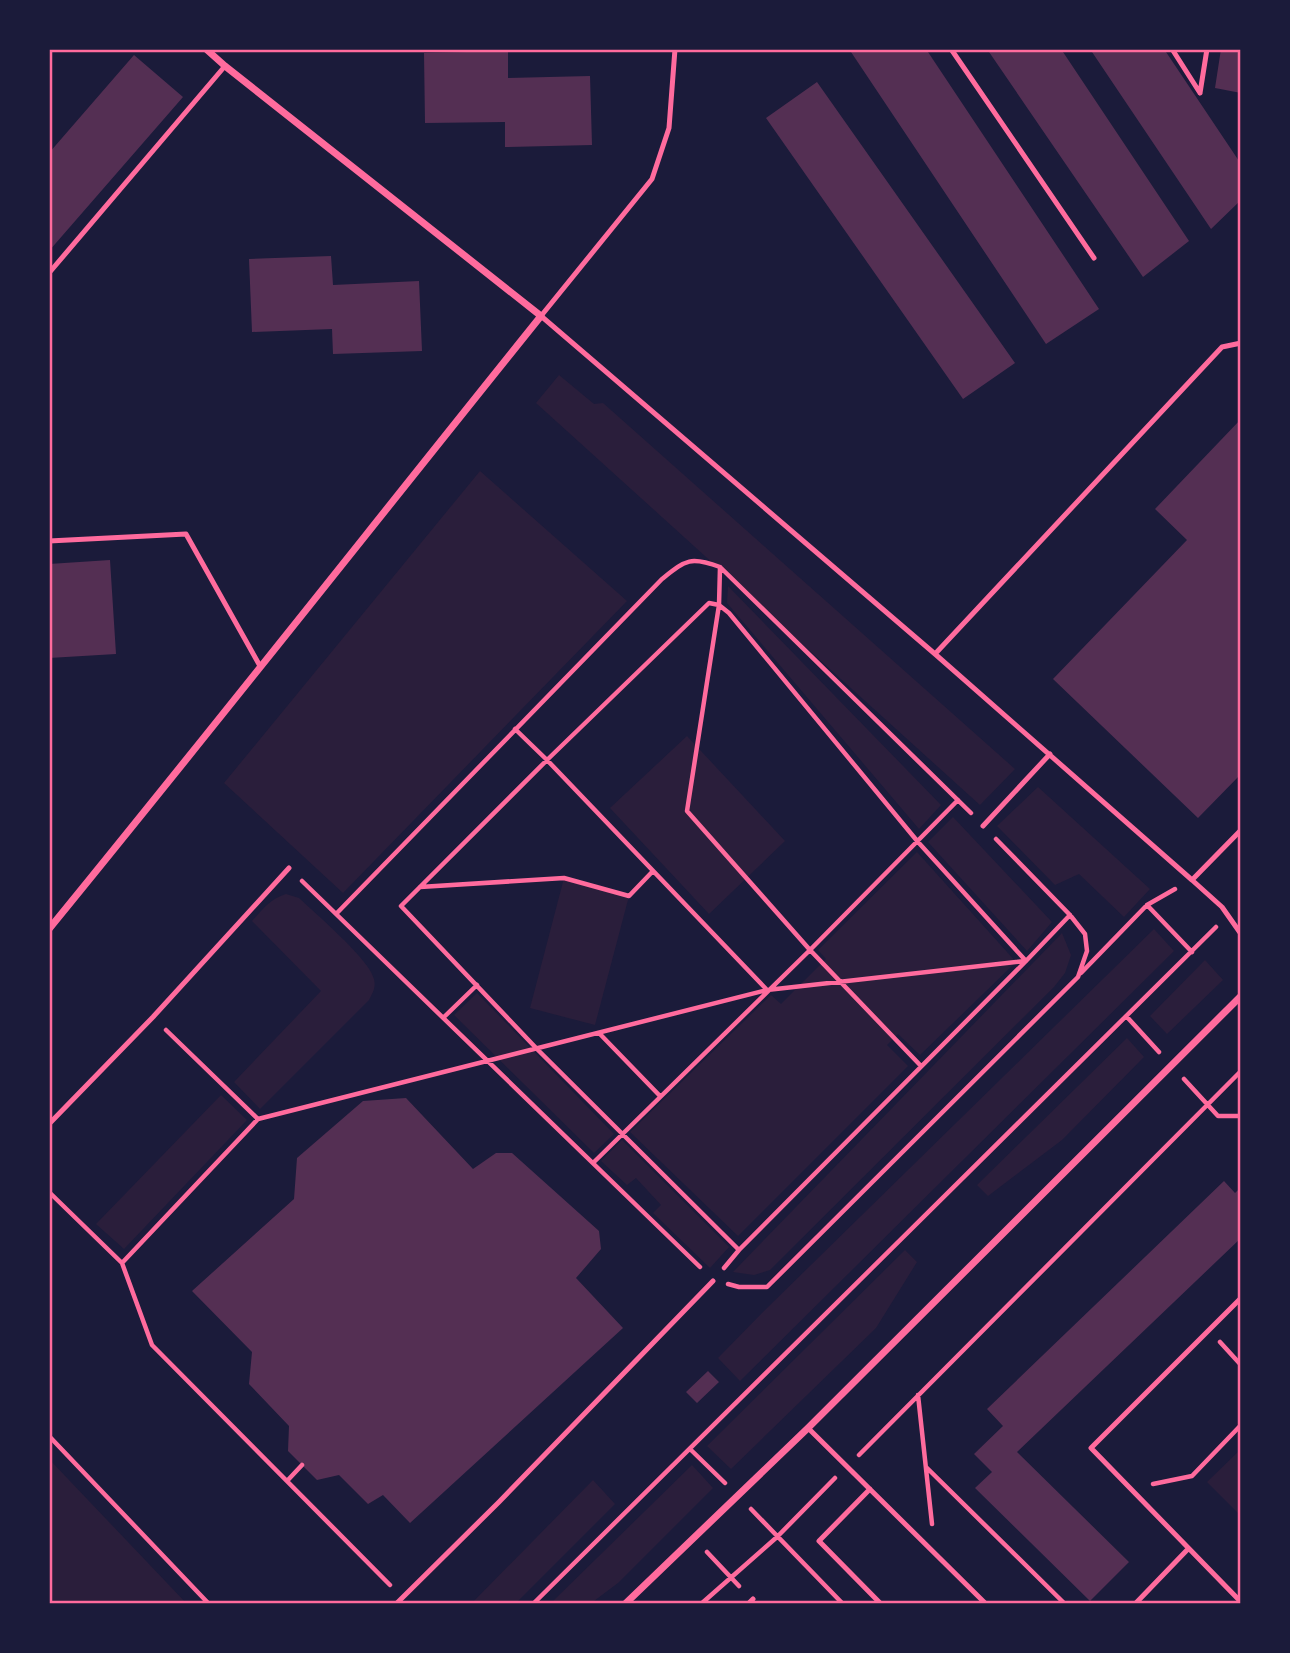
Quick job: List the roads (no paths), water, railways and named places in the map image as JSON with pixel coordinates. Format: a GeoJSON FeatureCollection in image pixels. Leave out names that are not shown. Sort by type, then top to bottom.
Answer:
{"type":"FeatureCollection","features":[{"type":"Feature","properties":{"kind":"street"},"geometry":{"type":"LineString","coordinates":[[49,929],[541,316],[206,49]]}},
{"type":"Feature","properties":{"kind":"street"},"geometry":{"type":"LineString","coordinates":[[625,1604],[808,1428],[1241,996]]}},
{"type":"Feature","properties":{"kind":"lane"},"geometry":{"type":"LineString","coordinates":[[675,49],[669,128],[652,179],[541,316],[1050,754],[1222,906],[1241,934]]}},
{"type":"Feature","properties":{"kind":"lane"},"geometry":{"type":"LineString","coordinates":[[951,49],[1094,258]]}},
{"type":"Feature","properties":{"kind":"lane"},"geometry":{"type":"LineString","coordinates":[[1172,49],[1200,93],[1207,49]]}},
{"type":"Feature","properties":{"kind":"lane"},"geometry":{"type":"LineString","coordinates":[[49,273],[225,66]]}},
{"type":"Feature","properties":{"kind":"lane"},"geometry":{"type":"LineString","coordinates":[[935,654],[1222,347],[1241,343]]}},
{"type":"Feature","properties":{"kind":"lane"},"geometry":{"type":"LineString","coordinates":[[49,541],[186,534],[260,667]]}},
{"type":"Feature","properties":{"kind":"lane"},"geometry":{"type":"LineString","coordinates":[[983,826],[1050,754]]}},
{"type":"Feature","properties":{"kind":"lane"},"geometry":{"type":"LineString","coordinates":[[1192,880],[1241,830]]}},
{"type":"Feature","properties":{"kind":"lane"},"geometry":{"type":"LineString","coordinates":[[49,1124],[153,1017],[289,868]]}},
{"type":"Feature","properties":{"kind":"lane"},"geometry":{"type":"LineString","coordinates":[[396,1604],[499,1502],[713,1280]]}},
{"type":"Feature","properties":{"kind":"lane"},"geometry":{"type":"LineString","coordinates":[[1241,1298],[1091,1448],[1241,1602]]}},
{"type":"Feature","properties":{"kind":"lane"},"geometry":{"type":"LineString","coordinates":[[808,1428],[986,1604]]}},
{"type":"Feature","properties":{"kind":"lane"},"geometry":{"type":"LineString","coordinates":[[870,1489],[820,1541],[881,1604]]}},
{"type":"Feature","properties":{"kind":"lane"},"geometry":{"type":"LineString","coordinates":[[1135,1604],[1188,1549]]}}]}
